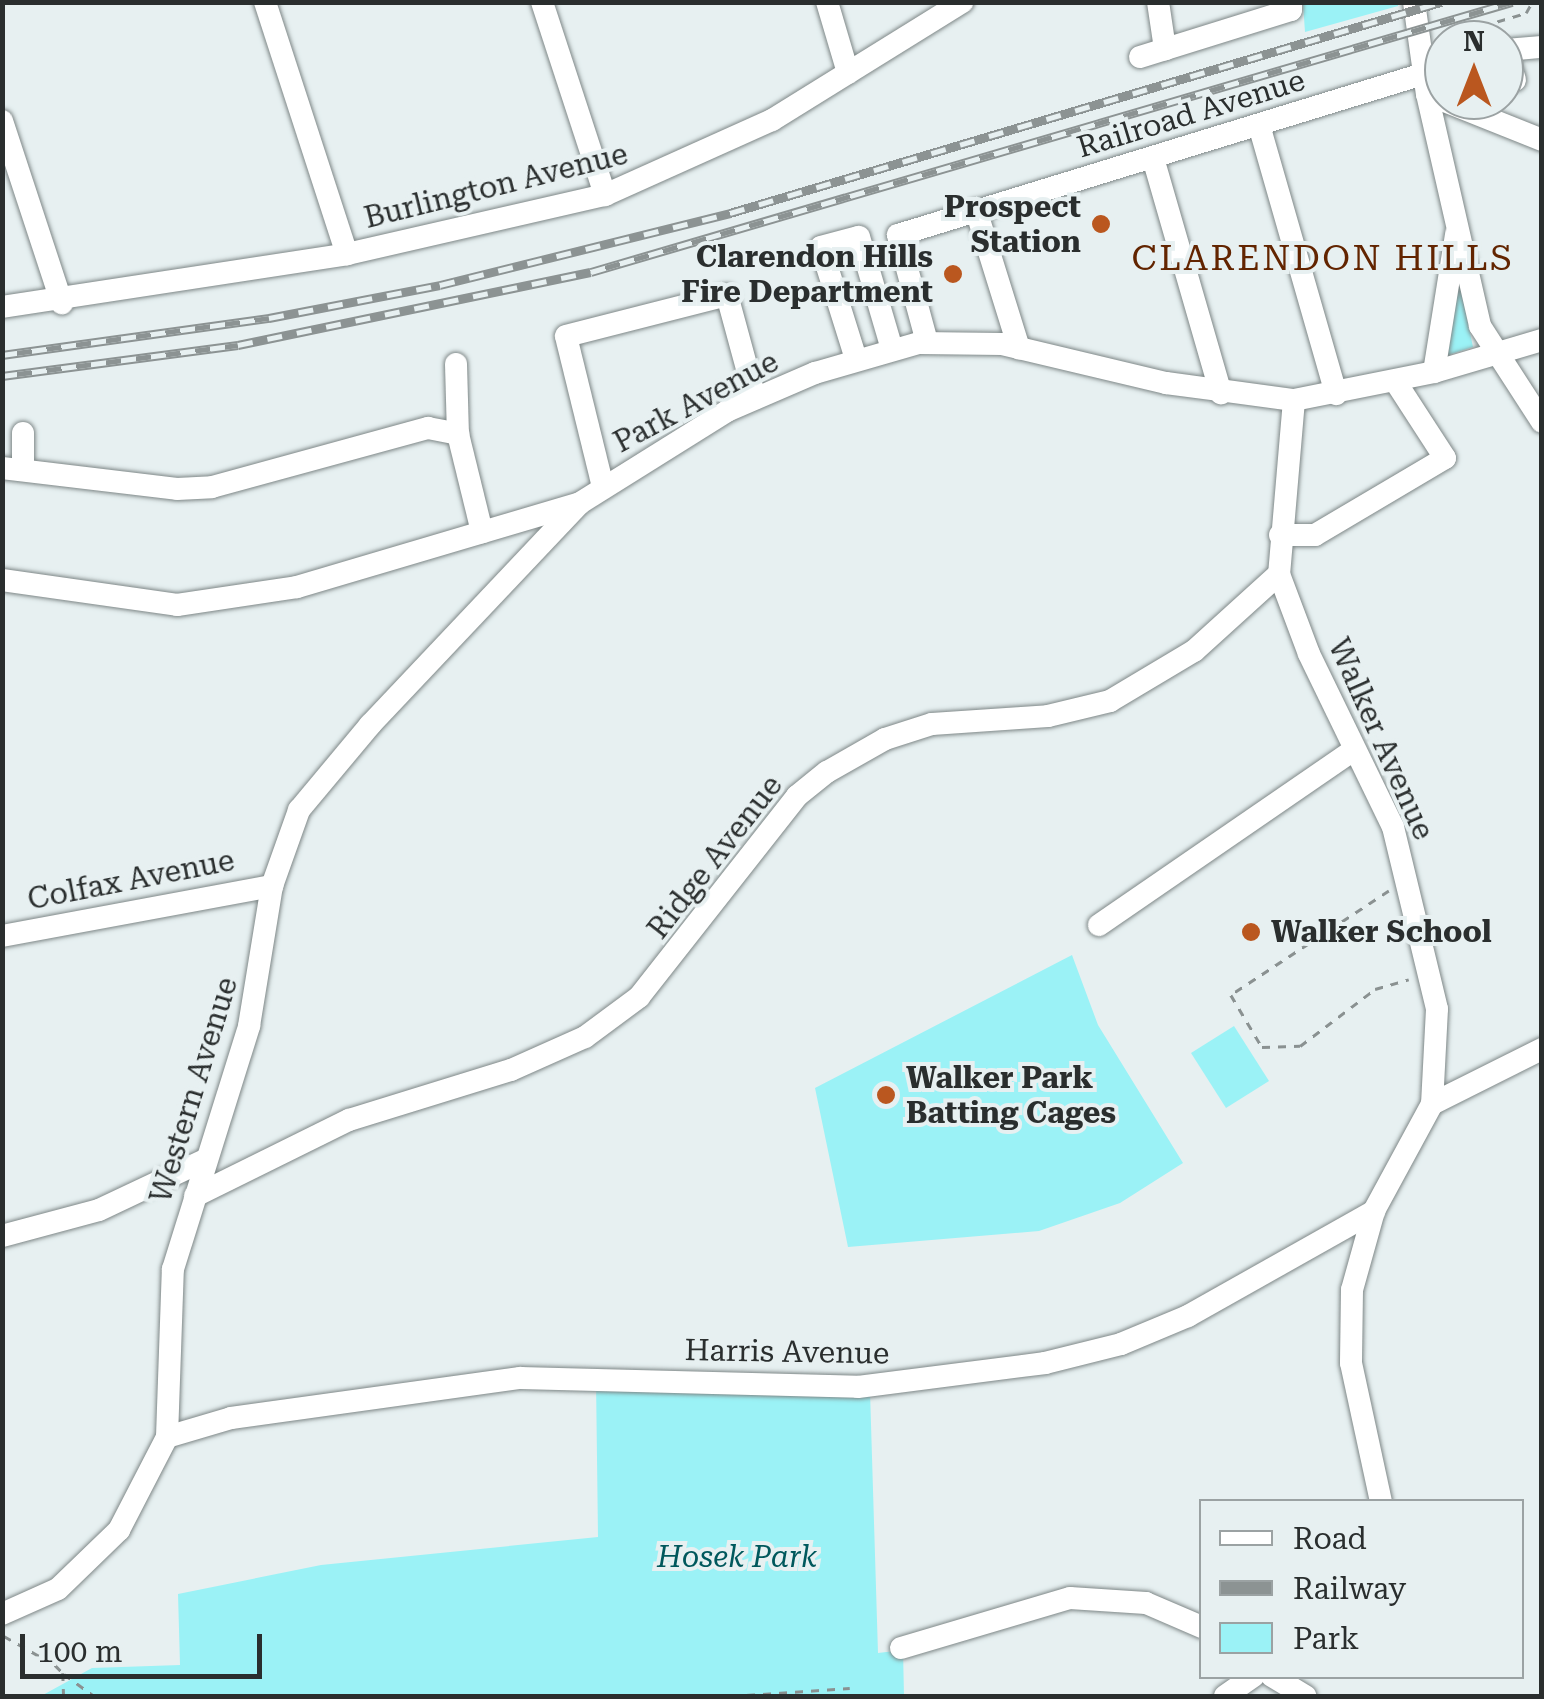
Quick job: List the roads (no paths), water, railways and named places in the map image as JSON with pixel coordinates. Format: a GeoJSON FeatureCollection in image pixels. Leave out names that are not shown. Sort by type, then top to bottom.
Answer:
{"type":"FeatureCollection","features":[{"type":"Feature","properties":{"kind":"street"},"geometry":{"type":"LineString","coordinates":[[266,2],[347,254]]}},
{"type":"Feature","properties":{"kind":"street"},"geometry":{"type":"LineString","coordinates":[[542,2],[605,195]]}},
{"type":"Feature","properties":{"kind":"street"},"geometry":{"type":"LineString","coordinates":[[827,2],[848,73]]}},
{"type":"Feature","properties":{"kind":"street","name":"Burlington Avenue"},"geometry":{"type":"LineString","coordinates":[[2,307],[62,303],[347,254],[605,195],[728,143],[962,2]]}},
{"type":"Feature","properties":{"kind":"street"},"geometry":{"type":"LineString","coordinates":[[1158,2],[1165,49]]}},
{"type":"Feature","properties":{"kind":"street"},"geometry":{"type":"LineString","coordinates":[[1140,57],[1291,10],[1291,2]]}},
{"type":"Feature","properties":{"kind":"street"},"geometry":{"type":"LineString","coordinates":[[1414,6],[1424,77]]}},
{"type":"Feature","properties":{"kind":"street","name":"Railroad Avenue"},"geometry":{"type":"LineString","coordinates":[[927,342],[898,235],[1259,125],[1424,84]]}},
{"type":"Feature","properties":{"kind":"street"},"geometry":{"type":"LineString","coordinates":[[1433,120],[1480,326],[1542,422]]}},
{"type":"Feature","properties":{"kind":"street"},"geometry":{"type":"LineString","coordinates":[[1500,120],[1542,140]]}},
{"type":"Feature","properties":{"kind":"street"},"geometry":{"type":"LineString","coordinates":[[2,121],[62,303]]}},
{"type":"Feature","properties":{"kind":"street"},"geometry":{"type":"LineString","coordinates":[[1259,125],[1336,394]]}},
{"type":"Feature","properties":{"kind":"street"},"geometry":{"type":"LineString","coordinates":[[1153,158],[1220,393]]}},
{"type":"Feature","properties":{"kind":"street"},"geometry":{"type":"LineString","coordinates":[[976,210],[1018,348]]}},
{"type":"Feature","properties":{"kind":"street"},"geometry":{"type":"LineString","coordinates":[[1434,372],[1457,231]]}},
{"type":"Feature","properties":{"kind":"street"},"geometry":{"type":"LineString","coordinates":[[856,359],[821,247],[858,237],[892,349]]}},
{"type":"Feature","properties":{"kind":"street"},"geometry":{"type":"LineString","coordinates":[[604,488],[566,336],[728,295],[754,398]]}},
{"type":"Feature","properties":{"kind":"street","name":"Park Avenue"},"geometry":{"type":"LineString","coordinates":[[2,580],[143,603],[209,604],[339,576],[580,503],[754,398],[856,359],[927,342],[1018,348],[1220,393],[1294,400],[1434,372],[1542,340]]}},
{"type":"Feature","properties":{"kind":"street"},"geometry":{"type":"LineString","coordinates":[[456,364],[458,434],[482,532]]}},
{"type":"Feature","properties":{"kind":"street"},"geometry":{"type":"LineString","coordinates":[[1280,534],[1315,535],[1445,458],[1395,381]]}},
{"type":"Feature","properties":{"kind":"street","name":"Walker Avenue"},"geometry":{"type":"LineString","coordinates":[[1294,400],[1279,574],[1354,750],[1393,827],[1426,944],[1439,1037],[1432,1104],[1374,1211],[1357,1258],[1349,1340],[1380,1499]]}},
{"type":"Feature","properties":{"kind":"street"},"geometry":{"type":"LineString","coordinates":[[23,433],[13,469],[126,484],[212,488],[428,428],[458,434]]}},
{"type":"Feature","properties":{"kind":"street","name":"Western Avenue"},"geometry":{"type":"LineString","coordinates":[[2,1614],[78,1574],[130,1514],[167,1437],[173,1269],[255,1002],[272,886],[284,843],[310,794],[580,503]]}},
{"type":"Feature","properties":{"kind":"street","name":"Ridge Avenue"},"geometry":{"type":"LineString","coordinates":[[195,1196],[349,1120],[511,1070],[585,1036],[639,997],[797,796],[827,772],[885,740],[932,724],[1048,716],[1110,700],[1194,652],[1279,574]]}},
{"type":"Feature","properties":{"kind":"street"},"geometry":{"type":"LineString","coordinates":[[1099,925],[1354,750]]}},
{"type":"Feature","properties":{"kind":"street","name":"Colfax Avenue"},"geometry":{"type":"LineString","coordinates":[[2,936],[272,886]]}},
{"type":"Feature","properties":{"kind":"street"},"geometry":{"type":"LineString","coordinates":[[1432,1104],[1542,1049]]}},
{"type":"Feature","properties":{"kind":"street"},"geometry":{"type":"LineString","coordinates":[[2,1236],[98,1210],[207,1159]]}},
{"type":"Feature","properties":{"kind":"street","name":"Harris Avenue"},"geometry":{"type":"LineString","coordinates":[[167,1437],[231,1418],[520,1378],[858,1387],[1045,1363],[1120,1344],[1188,1316],[1374,1211]]}},
{"type":"Feature","properties":{"kind":"street"},"geometry":{"type":"LineString","coordinates":[[901,1648],[1070,1598],[1146,1602],[1199,1626]]}},
{"type":"Feature","properties":{"kind":"street"},"geometry":{"type":"LineString","coordinates":[[1225,1696],[1250,1679]]}},
{"type":"Feature","properties":{"kind":"street"},"geometry":{"type":"LineString","coordinates":[[1277,1679],[1305,1696]]}},
{"type":"Feature","properties":{"kind":"railway"},"geometry":{"type":"LineString","coordinates":[[2,355],[269,318],[440,285],[730,213],[1441,2]]}},
{"type":"Feature","properties":{"kind":"railway"},"geometry":{"type":"LineString","coordinates":[[2,376],[238,345],[591,272],[1512,2]]}},
{"type":"Feature","properties":{"kind":"place","name":"Prospect Station"},"geometry":{"type":"Point","coordinates":[1101,224]}},
{"type":"Feature","properties":{"kind":"place","name":"Clarendon Hills Fire Department"},"geometry":{"type":"Point","coordinates":[953,274]}},
{"type":"Feature","properties":{"kind":"place","name":"Walker School"},"geometry":{"type":"Point","coordinates":[1251,932]}},
{"type":"Feature","properties":{"kind":"place","name":"Walker Park Batting Cages"},"geometry":{"type":"Point","coordinates":[886,1095]}},
{"type":"Feature","properties":{"kind":"district","name":"CLARENDON HILLS"},"geometry":{"type":"Point","coordinates":[1323,259]}},
{"type":"Feature","properties":{"kind":"park label","name":"Hosek Park"},"geometry":{"type":"Point","coordinates":[737,1557]}}]}
